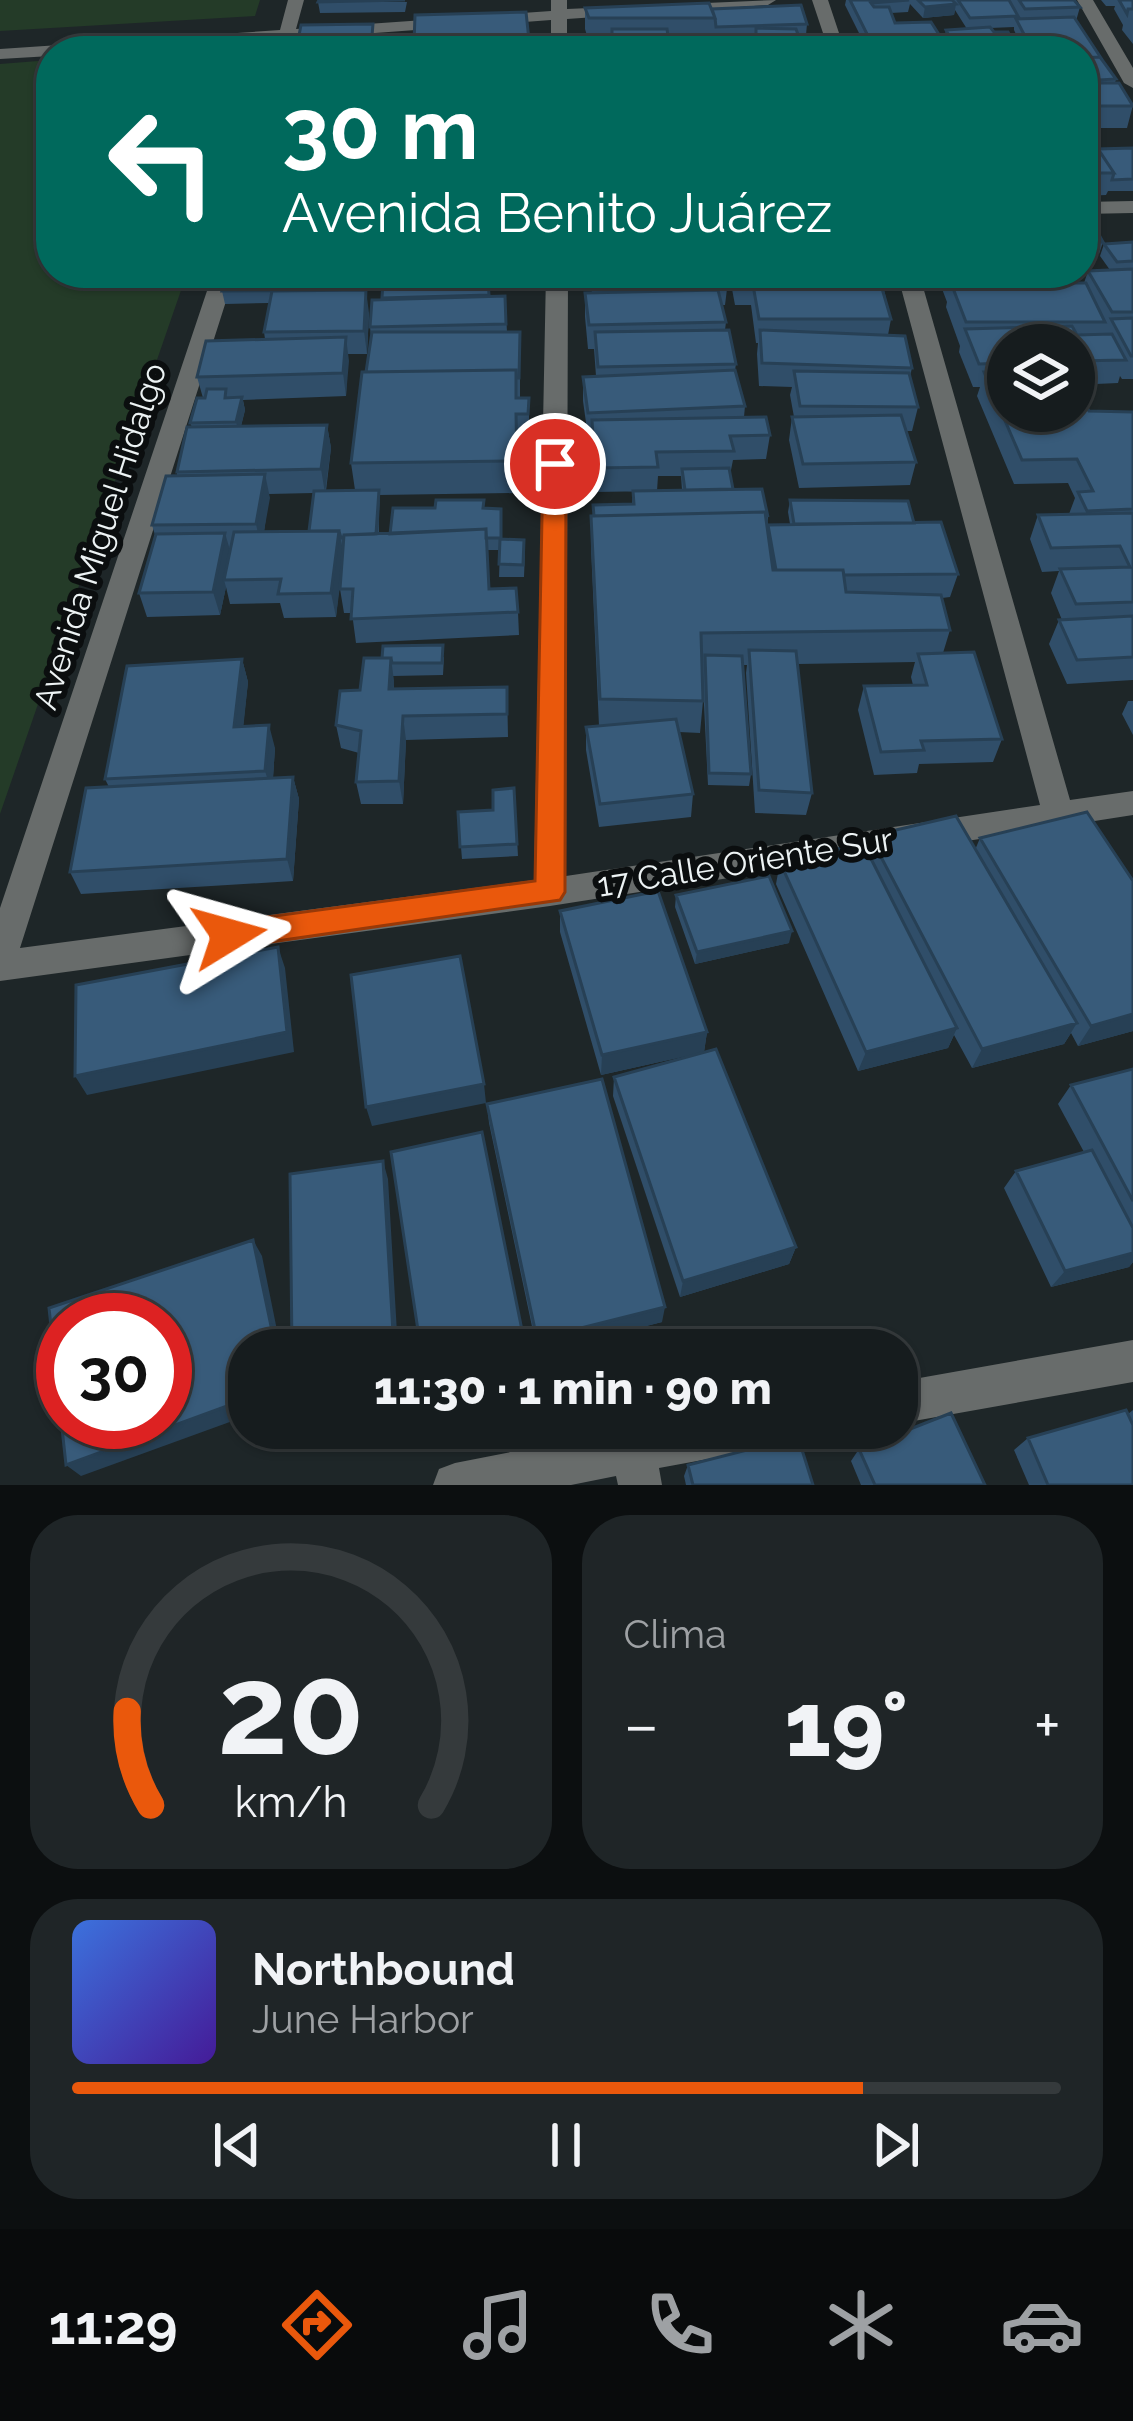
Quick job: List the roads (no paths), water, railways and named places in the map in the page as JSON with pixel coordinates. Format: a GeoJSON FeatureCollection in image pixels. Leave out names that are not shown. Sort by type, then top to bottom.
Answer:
{"type":"FeatureCollection","features":[{"type":"Feature","properties":{"kind":"street"},"geometry":{"type":"LineString","coordinates":[[286,36],[296,0]]}},
{"type":"Feature","properties":{"kind":"street"},"geometry":{"type":"LineString","coordinates":[[339,36],[559,8],[768,0]]}},
{"type":"Feature","properties":{"kind":"street"},"geometry":{"type":"LineString","coordinates":[[820,0],[832,36]]}},
{"type":"Feature","properties":{"kind":"street"},"geometry":{"type":"LineString","coordinates":[[1085,0],[1133,83]]}},
{"type":"Feature","properties":{"kind":"street"},"geometry":{"type":"LineString","coordinates":[[0,54],[36,52]]}},
{"type":"Feature","properties":{"kind":"street"},"geometry":{"type":"LineString","coordinates":[[1098,208],[1133,207]]}},
{"type":"Feature","properties":{"kind":"street","name":"Avenida Miguel Hidalgo"},"geometry":{"type":"LineString","coordinates":[[0,963],[219,288]]}},
{"type":"Feature","properties":{"kind":"street"},"geometry":{"type":"LineString","coordinates":[[550,892],[557,288]]}},
{"type":"Feature","properties":{"kind":"street"},"geometry":{"type":"LineString","coordinates":[[912,288],[1058,814]]}},
{"type":"Feature","properties":{"kind":"street","name":"17 Calle Oriente Sur"},"geometry":{"type":"LineString","coordinates":[[0,963],[550,892],[1133,803]]}},
{"type":"Feature","properties":{"kind":"street"},"geometry":{"type":"LineString","coordinates":[[918,1399],[1133,1361]]}},
{"type":"Feature","properties":{"kind":"street"},"geometry":{"type":"LineString","coordinates":[[455,1485],[636,1467],[692,1449]]}}]}
